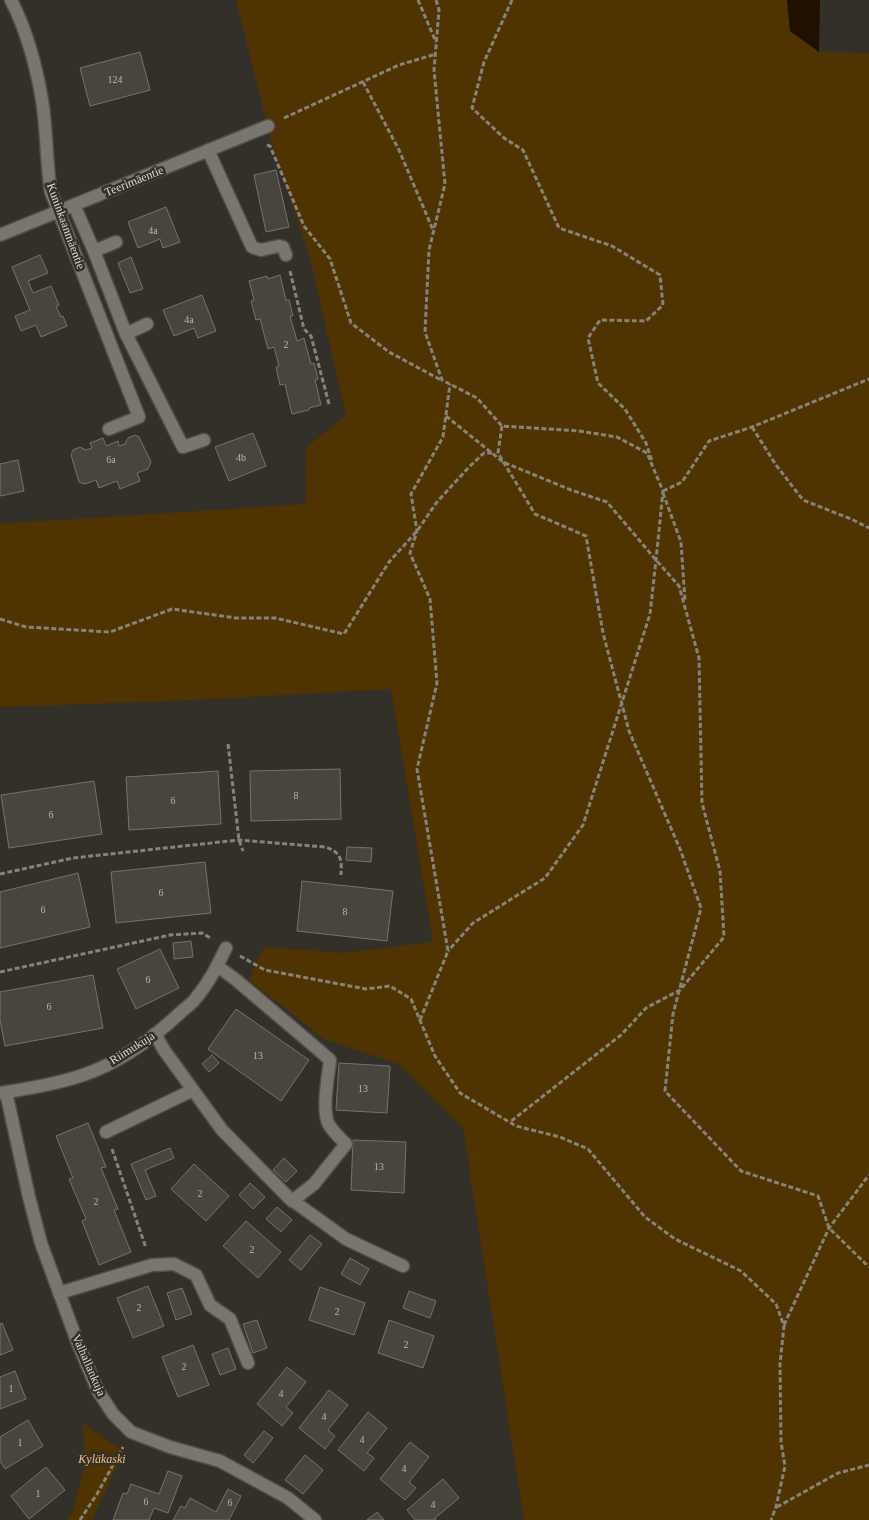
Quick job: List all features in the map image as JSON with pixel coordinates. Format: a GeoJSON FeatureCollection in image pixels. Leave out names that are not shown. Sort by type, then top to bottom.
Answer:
{"type":"FeatureCollection","features":[{"type":"Feature","properties":{"kind":"street","name":"Kuninkaanmäentie"},"geometry":{"type":"LineString","coordinates":[[11,0],[31,50],[42,101],[51,192],[139,417],[109,430]]}},
{"type":"Feature","properties":{"kind":"street","name":"Teerimäentie"},"geometry":{"type":"LineString","coordinates":[[0,234],[268,126]]}},
{"type":"Feature","properties":{"kind":"street"},"geometry":{"type":"LineString","coordinates":[[208,150],[252,247],[261,250],[278,246],[284,247],[286,255]]}},
{"type":"Feature","properties":{"kind":"street"},"geometry":{"type":"LineString","coordinates":[[74,205],[126,334],[183,447],[204,440]]}},
{"type":"Feature","properties":{"kind":"street"},"geometry":{"type":"LineString","coordinates":[[94,251],[116,242]]}},
{"type":"Feature","properties":{"kind":"street"},"geometry":{"type":"LineString","coordinates":[[126,334],[148,324]]}},
{"type":"Feature","properties":{"kind":"street","name":"Riimukuja"},"geometry":{"type":"LineString","coordinates":[[3,1092],[44,1085],[84,1075],[114,1061],[142,1044],[196,999],[213,974],[226,948]]}},
{"type":"Feature","properties":{"kind":"street"},"geometry":{"type":"LineString","coordinates":[[217,966],[330,1060],[325,1100],[328,1123],[337,1136],[346,1144],[314,1184],[292,1201]]}},
{"type":"Feature","properties":{"kind":"street"},"geometry":{"type":"LineString","coordinates":[[155,1034],[164,1050],[222,1130],[292,1201],[346,1239],[403,1266]]}},
{"type":"Feature","properties":{"kind":"street"},"geometry":{"type":"LineString","coordinates":[[106,1132],[193,1090]]}},
{"type":"Feature","properties":{"kind":"street","name":"Valhallankuja"},"geometry":{"type":"LineString","coordinates":[[3,1092],[41,1243],[98,1391],[113,1414],[131,1432],[170,1448],[220,1461],[288,1498],[315,1520]]}},
{"type":"Feature","properties":{"kind":"street"},"geometry":{"type":"LineString","coordinates":[[59,1293],[152,1265],[174,1264],[196,1276],[210,1304],[230,1319],[248,1363]]}},
{"type":"Feature","properties":{"kind":"path"},"geometry":{"type":"LineString","coordinates":[[418,0],[436,43]]}},
{"type":"Feature","properties":{"kind":"path"},"geometry":{"type":"LineString","coordinates":[[436,0],[439,10],[434,70],[445,184],[428,250],[425,332],[442,380]]}},
{"type":"Feature","properties":{"kind":"path"},"geometry":{"type":"LineString","coordinates":[[512,0],[484,62],[472,108],[504,138],[523,150],[559,228],[612,246],[660,275],[663,305],[646,321],[600,320],[588,338],[598,383],[625,409],[646,443],[681,542],[686,610]]}},
{"type":"Feature","properties":{"kind":"path"},"geometry":{"type":"LineString","coordinates":[[268,126],[399,65],[436,54]]}},
{"type":"Feature","properties":{"kind":"path"},"geometry":{"type":"LineString","coordinates":[[363,82],[399,150],[434,230]]}},
{"type":"Feature","properties":{"kind":"path"},"geometry":{"type":"LineString","coordinates":[[245,135],[270,146],[304,226],[330,260],[352,323],[389,352],[477,398],[502,426],[616,437],[647,453],[663,491],[650,614],[582,825],[545,878],[473,923],[448,951],[420,1020]]}},
{"type":"Feature","properties":{"kind":"path"},"geometry":{"type":"LineString","coordinates":[[291,273],[304,329],[311,336],[329,404]]}},
{"type":"Feature","properties":{"kind":"path"},"geometry":{"type":"LineString","coordinates":[[663,491],[682,482],[709,441],[752,427],[869,379]]}},
{"type":"Feature","properties":{"kind":"path"},"geometry":{"type":"LineString","coordinates":[[448,951],[417,769],[437,684],[430,600],[410,553],[417,531],[411,494],[443,437],[450,384]]}},
{"type":"Feature","properties":{"kind":"path"},"geometry":{"type":"LineString","coordinates":[[446,416],[504,462],[571,490],[607,502],[679,586],[699,658],[702,803],[720,871],[724,937],[680,990],[646,1008],[621,1035],[510,1122]]}},
{"type":"Feature","properties":{"kind":"path"},"geometry":{"type":"LineString","coordinates":[[502,426],[498,453],[536,514],[586,536],[604,633],[629,731],[680,850],[701,908],[673,1014],[665,1091],[741,1171],[818,1196],[829,1228],[869,1267]]}},
{"type":"Feature","properties":{"kind":"path"},"geometry":{"type":"LineString","coordinates":[[752,427],[776,465],[802,500],[869,528]]}},
{"type":"Feature","properties":{"kind":"path"},"geometry":{"type":"LineString","coordinates":[[0,619],[26,626],[110,632],[172,609],[236,618],[275,618],[344,634],[389,562],[417,531],[437,502],[484,453],[498,453]]}},
{"type":"Feature","properties":{"kind":"path"},"geometry":{"type":"LineString","coordinates":[[228,744],[239,840],[243,851]]}},
{"type":"Feature","properties":{"kind":"path"},"geometry":{"type":"LineString","coordinates":[[0,874],[73,858],[239,840],[325,847],[334,850],[339,856],[341,874]]}},
{"type":"Feature","properties":{"kind":"path"},"geometry":{"type":"LineString","coordinates":[[0,972],[170,936],[202,933],[265,970],[366,989],[390,986],[411,999],[435,1056],[460,1093],[516,1126],[560,1137],[588,1149],[645,1217],[675,1239],[741,1271],[776,1304],[784,1326]]}},
{"type":"Feature","properties":{"kind":"path"},"geometry":{"type":"LineString","coordinates":[[106,1132],[152,1265]]}},
{"type":"Feature","properties":{"kind":"path"},"geometry":{"type":"LineString","coordinates":[[771,1520],[776,1507],[785,1466],[781,1442],[780,1364],[784,1326],[829,1228],[869,1175]]}},
{"type":"Feature","properties":{"kind":"path"},"geometry":{"type":"LineString","coordinates":[[80,1520],[97,1494],[131,1432]]}},
{"type":"Feature","properties":{"kind":"path"},"geometry":{"type":"LineString","coordinates":[[776,1507],[838,1473],[869,1465]]}},
{"type":"Feature","properties":{"kind":"green space"},"geometry":{"type":"Polygon","coordinates":[[[236,0],[787,0],[790,31],[819,52],[869,53],[869,1520],[524,1520],[463,1128],[399,1064],[324,1039],[249,980],[264,947],[344,953],[433,942],[391,689],[172,701],[0,707],[0,524],[306,504],[306,448],[346,415],[310,258],[272,144],[236,0]]]}},
{"type":"Feature","properties":{"kind":"green space","name":"Kyläkaski"},"geometry":{"type":"Polygon","coordinates":[[[83,1423],[124,1452],[92,1520],[66,1520],[73,1513],[85,1465],[83,1423]]]}},
{"type":"Feature","properties":{"kind":"shaded area"},"geometry":{"type":"Polygon","coordinates":[[[787,0],[820,0],[819,52],[790,31],[787,0]]]}},
{"type":"Feature","properties":{"kind":"building"},"geometry":{"type":"Polygon","coordinates":[[[140,52],[150,90],[90,106],[80,68],[140,52]]]}},
{"type":"Feature","properties":{"kind":"building"},"geometry":{"type":"Polygon","coordinates":[[[276,170],[289,227],[266,232],[254,175],[276,170]]]}},
{"type":"Feature","properties":{"kind":"building"},"geometry":{"type":"Polygon","coordinates":[[[166,207],[180,242],[163,248],[160,239],[138,248],[128,222],[166,207]]]}},
{"type":"Feature","properties":{"kind":"building"},"geometry":{"type":"Polygon","coordinates":[[[40,255],[48,273],[28,281],[33,293],[51,286],[59,305],[56,306],[67,326],[41,337],[36,325],[21,331],[15,316],[30,310],[12,267],[40,255]]]}},
{"type":"Feature","properties":{"kind":"building"},"geometry":{"type":"Polygon","coordinates":[[[131,257],[143,289],[130,293],[118,263],[131,257]]]}},
{"type":"Feature","properties":{"kind":"building"},"geometry":{"type":"Polygon","coordinates":[[[280,275],[286,300],[289,300],[293,316],[290,316],[297,341],[304,338],[311,364],[314,363],[318,379],[315,380],[321,405],[292,414],[285,384],[280,385],[276,367],[279,366],[274,347],[268,349],[260,319],[256,320],[251,301],[254,300],[249,281],[267,276],[268,279],[280,275]]]}},
{"type":"Feature","properties":{"kind":"building"},"geometry":{"type":"Polygon","coordinates":[[[202,295],[216,331],[198,338],[194,328],[174,336],[163,310],[202,295]]]}},
{"type":"Feature","properties":{"kind":"building"},"geometry":{"type":"Polygon","coordinates":[[[253,433],[266,466],[229,481],[215,447],[253,433]]]}},
{"type":"Feature","properties":{"kind":"building"},"geometry":{"type":"Polygon","coordinates":[[[135,435],[139,437],[151,462],[148,469],[137,473],[140,481],[120,489],[117,481],[99,488],[96,480],[85,484],[79,482],[71,455],[73,450],[80,447],[86,450],[92,448],[90,443],[103,438],[106,446],[118,441],[119,446],[125,444],[128,438],[135,435]]]}},
{"type":"Feature","properties":{"kind":"building"},"geometry":{"type":"Polygon","coordinates":[[[18,460],[24,491],[0,496],[0,464],[18,460]]]}},
{"type":"Feature","properties":{"kind":"building"},"geometry":{"type":"Polygon","coordinates":[[[340,769],[341,819],[251,821],[250,771],[340,769]]]}},
{"type":"Feature","properties":{"kind":"building"},"geometry":{"type":"Polygon","coordinates":[[[218,771],[221,824],[129,830],[126,777],[218,771]]]}},
{"type":"Feature","properties":{"kind":"building"},"geometry":{"type":"Polygon","coordinates":[[[94,781],[102,834],[9,848],[1,795],[94,781]]]}},
{"type":"Feature","properties":{"kind":"building"},"geometry":{"type":"Polygon","coordinates":[[[347,847],[372,848],[371,862],[346,860],[347,847]]]}},
{"type":"Feature","properties":{"kind":"building"},"geometry":{"type":"Polygon","coordinates":[[[205,862],[211,913],[116,923],[111,872],[205,862]]]}},
{"type":"Feature","properties":{"kind":"building"},"geometry":{"type":"Polygon","coordinates":[[[78,873],[90,927],[0,948],[0,892],[78,873]]]}},
{"type":"Feature","properties":{"kind":"building"},"geometry":{"type":"Polygon","coordinates":[[[302,881],[393,891],[387,941],[297,931],[302,881]]]}},
{"type":"Feature","properties":{"kind":"building"},"geometry":{"type":"Polygon","coordinates":[[[191,941],[193,957],[174,959],[173,943],[191,941]]]}},
{"type":"Feature","properties":{"kind":"building"},"geometry":{"type":"Polygon","coordinates":[[[160,949],[179,988],[136,1009],[117,969],[160,949]]]}},
{"type":"Feature","properties":{"kind":"building"},"geometry":{"type":"Polygon","coordinates":[[[93,975],[103,1028],[5,1046],[0,1020],[0,992],[93,975]]]}},
{"type":"Feature","properties":{"kind":"building"},"geometry":{"type":"Polygon","coordinates":[[[236,1009],[309,1060],[281,1101],[208,1049],[236,1009]]]}},
{"type":"Feature","properties":{"kind":"building"},"geometry":{"type":"Polygon","coordinates":[[[212,1055],[219,1063],[209,1072],[202,1064],[212,1055]]]}},
{"type":"Feature","properties":{"kind":"building"},"geometry":{"type":"Polygon","coordinates":[[[339,1063],[390,1066],[387,1113],[336,1110],[339,1063]]]}},
{"type":"Feature","properties":{"kind":"building"},"geometry":{"type":"Polygon","coordinates":[[[88,1123],[106,1167],[101,1168],[118,1209],[114,1210],[131,1252],[99,1265],[82,1221],[86,1219],[69,1179],[73,1178],[56,1136],[88,1123]]]}},
{"type":"Feature","properties":{"kind":"building"},"geometry":{"type":"Polygon","coordinates":[[[353,1140],[406,1142],[404,1193],[351,1190],[353,1140]]]}},
{"type":"Feature","properties":{"kind":"building"},"geometry":{"type":"Polygon","coordinates":[[[170,1148],[174,1158],[145,1170],[156,1196],[146,1200],[131,1164],[170,1148]]]}},
{"type":"Feature","properties":{"kind":"building"},"geometry":{"type":"Polygon","coordinates":[[[284,1158],[297,1171],[286,1182],[273,1170],[284,1158]]]}},
{"type":"Feature","properties":{"kind":"building"},"geometry":{"type":"Polygon","coordinates":[[[194,1164],[229,1196],[206,1221],[171,1189],[194,1164]]]}},
{"type":"Feature","properties":{"kind":"building"},"geometry":{"type":"Polygon","coordinates":[[[250,1183],[265,1197],[253,1209],[239,1195],[250,1183]]]}},
{"type":"Feature","properties":{"kind":"building"},"geometry":{"type":"Polygon","coordinates":[[[277,1207],[292,1220],[281,1232],[266,1219],[277,1207]]]}},
{"type":"Feature","properties":{"kind":"building"},"geometry":{"type":"Polygon","coordinates":[[[246,1221],[281,1252],[258,1278],[223,1246],[246,1221]]]}},
{"type":"Feature","properties":{"kind":"building"},"geometry":{"type":"Polygon","coordinates":[[[310,1235],[322,1244],[301,1270],[289,1260],[310,1235]]]}},
{"type":"Feature","properties":{"kind":"building"},"geometry":{"type":"Polygon","coordinates":[[[350,1258],[369,1269],[360,1285],[341,1274],[350,1258]]]}},
{"type":"Feature","properties":{"kind":"building"},"geometry":{"type":"Polygon","coordinates":[[[148,1286],[164,1326],[133,1338],[117,1298],[148,1286]]]}},
{"type":"Feature","properties":{"kind":"building"},"geometry":{"type":"Polygon","coordinates":[[[320,1287],[365,1303],[354,1335],[309,1320],[320,1287]]]}},
{"type":"Feature","properties":{"kind":"building"},"geometry":{"type":"Polygon","coordinates":[[[182,1288],[192,1314],[176,1320],[167,1293],[182,1288]]]}},
{"type":"Feature","properties":{"kind":"building"},"geometry":{"type":"Polygon","coordinates":[[[409,1291],[436,1301],[430,1318],[403,1308],[409,1291]]]}},
{"type":"Feature","properties":{"kind":"building"},"geometry":{"type":"Polygon","coordinates":[[[257,1320],[267,1348],[253,1353],[243,1324],[257,1320]]]}},
{"type":"Feature","properties":{"kind":"building"},"geometry":{"type":"Polygon","coordinates":[[[389,1320],[434,1336],[423,1368],[378,1353],[389,1320]]]}},
{"type":"Feature","properties":{"kind":"building"},"geometry":{"type":"Polygon","coordinates":[[[2,1323],[13,1350],[0,1355],[0,1324],[2,1323]]]}},
{"type":"Feature","properties":{"kind":"building"},"geometry":{"type":"Polygon","coordinates":[[[193,1345],[209,1385],[178,1397],[162,1357],[193,1345]]]}},
{"type":"Feature","properties":{"kind":"building"},"geometry":{"type":"Polygon","coordinates":[[[228,1348],[236,1369],[220,1375],[212,1354],[228,1348]]]}},
{"type":"Feature","properties":{"kind":"building"},"geometry":{"type":"Polygon","coordinates":[[[287,1367],[306,1382],[286,1407],[293,1413],[282,1426],[257,1404],[287,1367]]]}},
{"type":"Feature","properties":{"kind":"building"},"geometry":{"type":"Polygon","coordinates":[[[15,1371],[26,1399],[0,1409],[0,1377],[15,1371]]]}},
{"type":"Feature","properties":{"kind":"building"},"geometry":{"type":"Polygon","coordinates":[[[329,1390],[348,1405],[328,1430],[335,1436],[325,1449],[299,1428],[329,1390]]]}},
{"type":"Feature","properties":{"kind":"building"},"geometry":{"type":"Polygon","coordinates":[[[368,1412],[387,1428],[367,1453],[374,1458],[364,1471],[338,1450],[368,1412]]]}},
{"type":"Feature","properties":{"kind":"building"},"geometry":{"type":"Polygon","coordinates":[[[28,1420],[43,1446],[5,1469],[0,1461],[0,1437],[28,1420]]]}},
{"type":"Feature","properties":{"kind":"building"},"geometry":{"type":"Polygon","coordinates":[[[264,1431],[273,1438],[253,1463],[244,1455],[264,1431]]]}},
{"type":"Feature","properties":{"kind":"building"},"geometry":{"type":"Polygon","coordinates":[[[410,1442],[429,1457],[409,1482],[416,1488],[405,1500],[380,1479],[410,1442]]]}},
{"type":"Feature","properties":{"kind":"building"},"geometry":{"type":"Polygon","coordinates":[[[305,1455],[323,1470],[303,1494],[285,1480],[305,1455]]]}},
{"type":"Feature","properties":{"kind":"building"},"geometry":{"type":"Polygon","coordinates":[[[46,1467],[65,1490],[29,1519],[11,1496],[46,1467]]]}},
{"type":"Feature","properties":{"kind":"building"},"geometry":{"type":"Polygon","coordinates":[[[168,1471],[182,1476],[168,1513],[154,1508],[149,1520],[113,1520],[123,1493],[127,1494],[131,1484],[159,1494],[168,1471]]]}},
{"type":"Feature","properties":{"kind":"building"},"geometry":{"type":"Polygon","coordinates":[[[443,1479],[459,1498],[435,1518],[436,1520],[415,1520],[407,1510],[443,1479]]]}},
{"type":"Feature","properties":{"kind":"building"},"geometry":{"type":"Polygon","coordinates":[[[228,1489],[241,1496],[229,1520],[173,1520],[181,1506],[185,1508],[190,1498],[216,1512],[228,1489]]]}},
{"type":"Feature","properties":{"kind":"building"},"geometry":{"type":"Polygon","coordinates":[[[377,1512],[384,1520],[367,1520],[377,1512]]]}}]}
